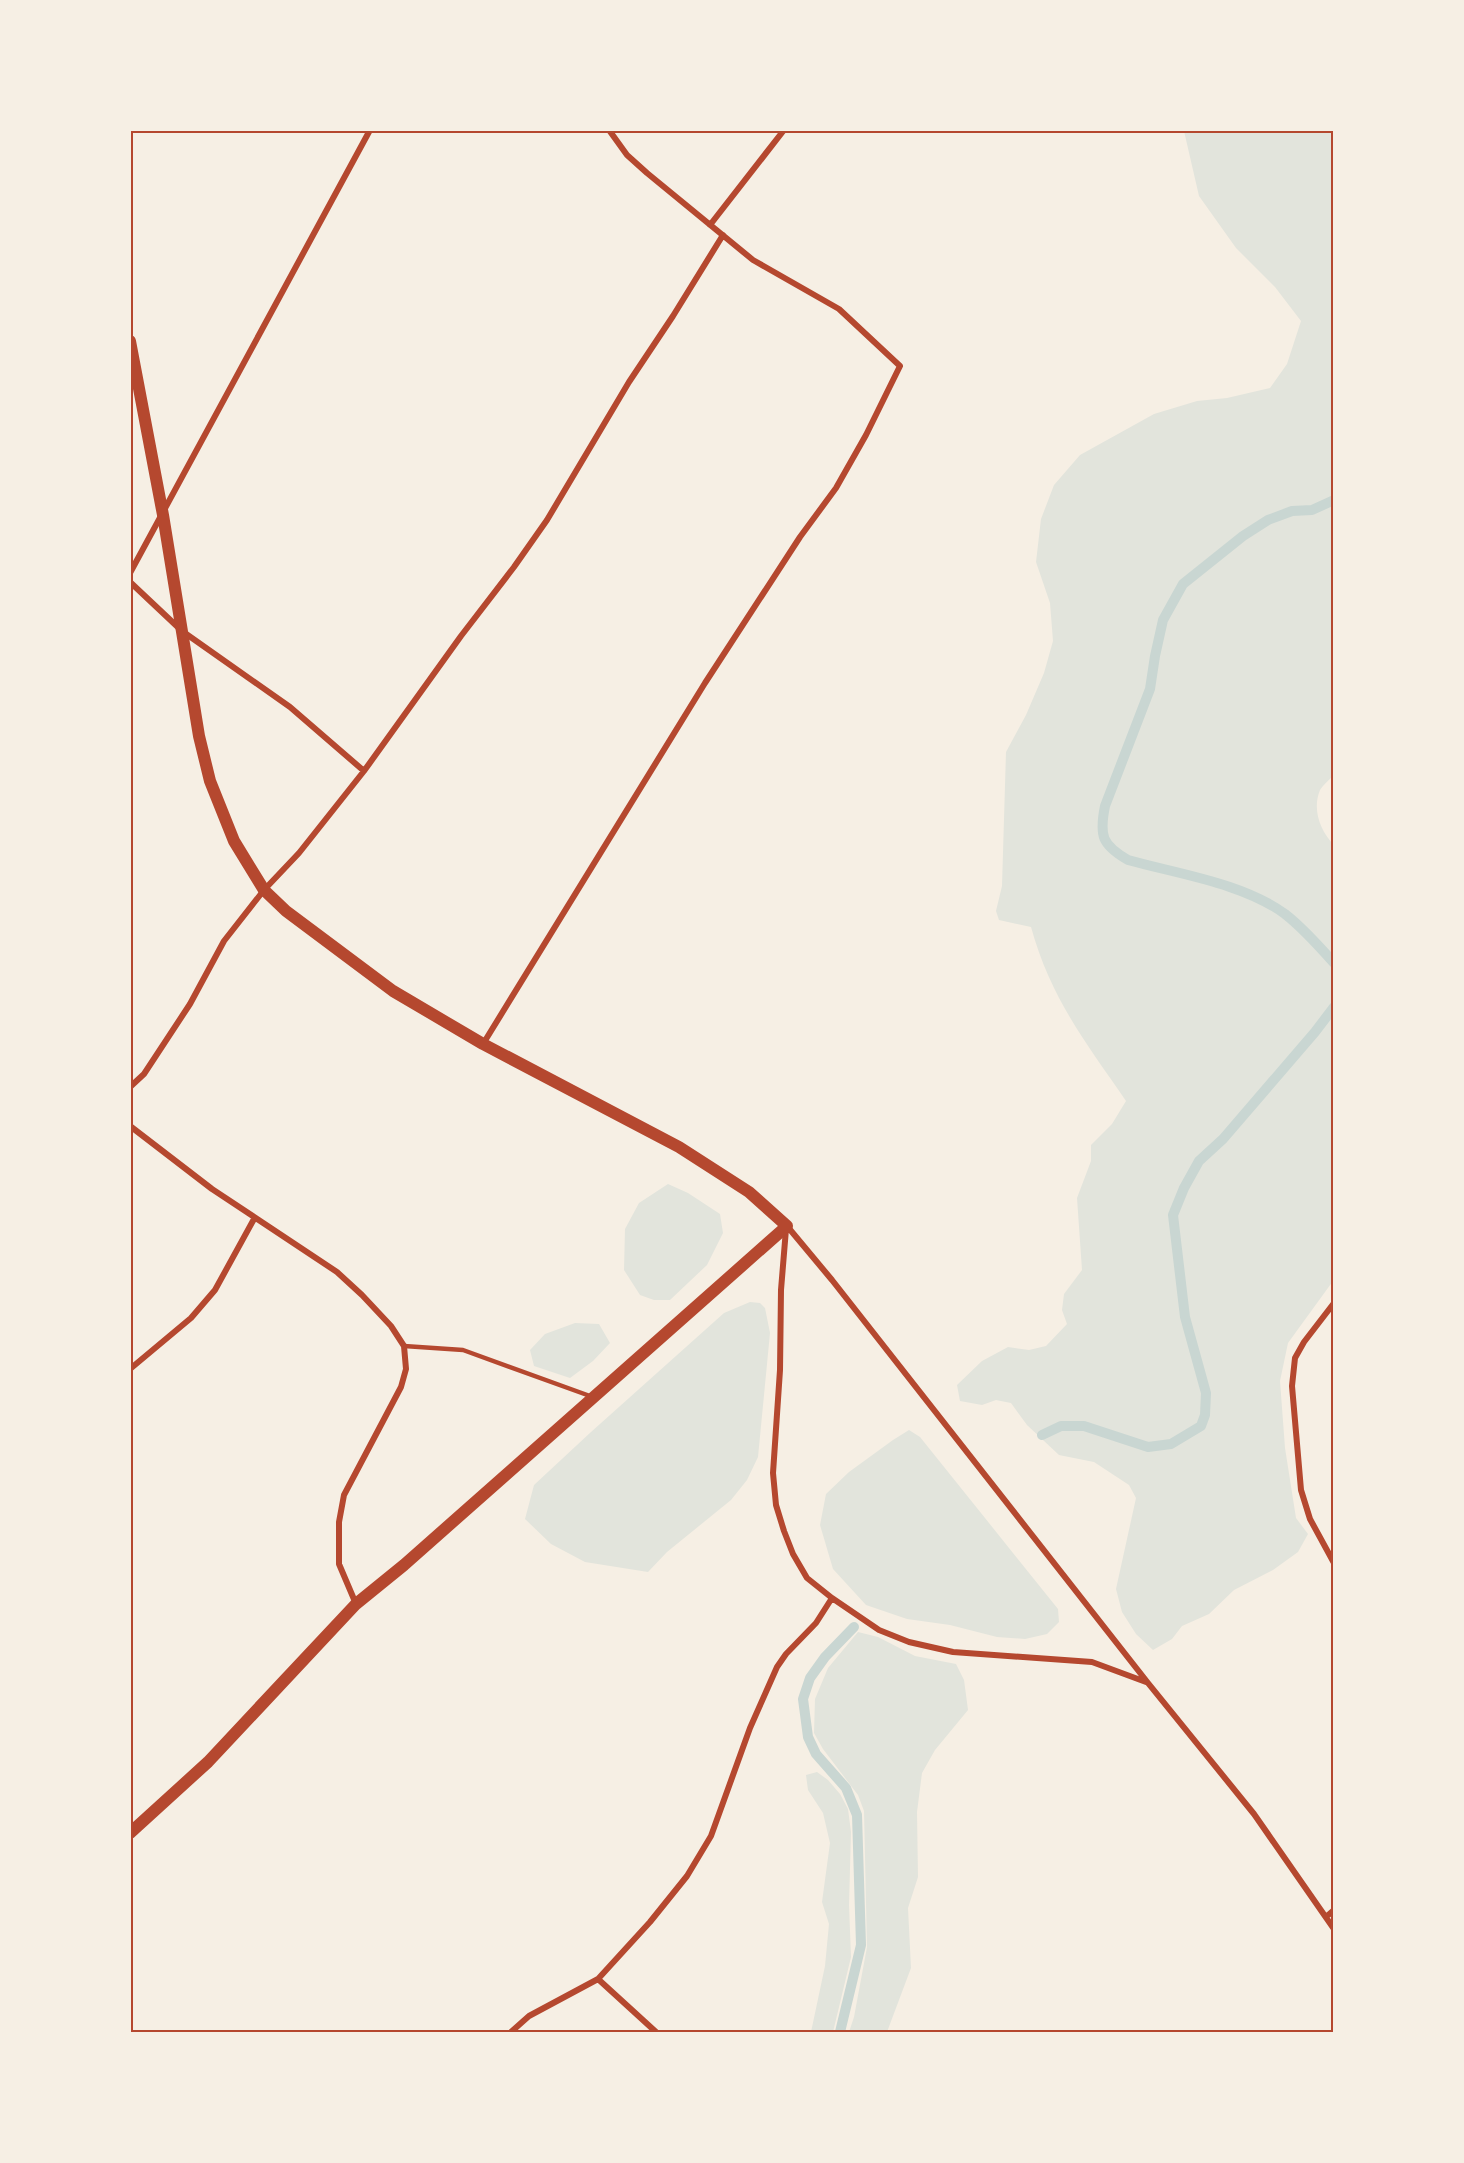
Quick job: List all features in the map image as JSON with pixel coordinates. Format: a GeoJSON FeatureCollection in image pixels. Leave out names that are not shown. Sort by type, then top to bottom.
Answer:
{"type":"FeatureCollection","features":[{"type":"Feature","properties":{"kind":"main road"},"geometry":{"type":"LineString","coordinates":[[130,341],[163,515],[199,736],[210,782],[234,841],[264,890],[286,911],[393,991],[483,1044],[679,1147],[749,1192],[787,1226],[404,1565],[356,1604],[208,1762],[130,1833]]}},
{"type":"Feature","properties":{"kind":"street"},"geometry":{"type":"LineString","coordinates":[[130,573],[370,130]]}},
{"type":"Feature","properties":{"kind":"street"},"geometry":{"type":"LineString","coordinates":[[483,1044],[705,683],[800,537],[836,488],[866,435],[900,366],[839,309],[753,260],[627,155],[609,130]]}},
{"type":"Feature","properties":{"kind":"street"},"geometry":{"type":"LineString","coordinates":[[710,225],[784,130]]}},
{"type":"Feature","properties":{"kind":"street"},"geometry":{"type":"LineString","coordinates":[[130,1087],[144,1074],[190,1004],[224,941],[264,890],[299,853],[364,771],[547,520],[630,382],[674,316],[723,235]]}},
{"type":"Feature","properties":{"kind":"street"},"geometry":{"type":"LineString","coordinates":[[130,582],[182,631],[290,707],[364,771]]}},
{"type":"Feature","properties":{"kind":"street"},"geometry":{"type":"LineString","coordinates":[[130,1126],[180,1166],[254,1219],[338,1272],[391,1326],[404,1346],[406,1369],[400,1387],[344,1495],[339,1522],[339,1564],[356,1604]]}},
{"type":"Feature","properties":{"kind":"street"},"geometry":{"type":"LineString","coordinates":[[130,1369],[191,1318],[214,1290],[254,1219]]}},
{"type":"Feature","properties":{"kind":"street"},"geometry":{"type":"LineString","coordinates":[[787,1226],[781,1290],[780,1370],[773,1473],[776,1505],[784,1531],[807,1578],[879,1630],[931,1648],[953,1652],[1092,1662],[1148,1683]]}},
{"type":"Feature","properties":{"kind":"street"},"geometry":{"type":"LineString","coordinates":[[787,1226],[1254,1814],[1334,1929]]}},
{"type":"Feature","properties":{"kind":"street"},"geometry":{"type":"LineString","coordinates":[[1334,1303],[1304,1342],[1295,1358],[1292,1386],[1301,1490],[1310,1519],[1334,1563]]}},
{"type":"Feature","properties":{"kind":"street"},"geometry":{"type":"LineString","coordinates":[[511,2032],[529,2016],[598,1978],[650,1922],[687,1876],[711,1836],[750,1728],[777,1667],[786,1654],[816,1623],[832,1598]]}},
{"type":"Feature","properties":{"kind":"street"},"geometry":{"type":"LineString","coordinates":[[1326,1917],[1334,1910]]}},
{"type":"Feature","properties":{"kind":"street"},"geometry":{"type":"LineString","coordinates":[[598,1978],[656,2032]]}},
{"type":"Feature","properties":{"kind":"lane"},"geometry":{"type":"LineString","coordinates":[[404,1346],[463,1350],[593,1397]]}},
{"type":"Feature","properties":{"kind":"shaded area"},"geometry":{"type":"Polygon","coordinates":[[[1184,131],[1333,131],[1334,775],[1320,790],[1317,812],[1321,826],[1334,845],[1333,1281],[1288,1343],[1280,1381],[1285,1448],[1296,1518],[1308,1534],[1298,1552],[1273,1570],[1234,1590],[1209,1614],[1182,1626],[1172,1639],[1153,1650],[1136,1634],[1122,1612],[1116,1589],[1136,1498],[1129,1485],[1094,1462],[1059,1455],[1027,1425],[1011,1403],[996,1400],[982,1405],[960,1401],[957,1385],[982,1361],[1008,1347],[1029,1350],[1046,1346],[1067,1324],[1062,1310],[1064,1294],[1082,1270],[1077,1198],[1091,1161],[1091,1145],[1112,1124],[1126,1101],[1083,1039],[1059,998],[1039,953],[1031,927],[999,920],[996,911],[1002,886],[1006,752],[1026,715],[1044,673],[1053,641],[1050,603],[1036,562],[1041,519],[1054,485],[1080,455],[1154,414],[1197,401],[1227,398],[1270,388],[1287,364],[1301,321],[1275,287],[1236,248],[1199,196],[1184,131]]]}},
{"type":"Feature","properties":{"kind":"shaded area"},"geometry":{"type":"Polygon","coordinates":[[[668,1184],[688,1193],[720,1214],[723,1233],[707,1265],[670,1300],[654,1300],[640,1295],[624,1270],[625,1229],[639,1203],[668,1184]]]}},
{"type":"Feature","properties":{"kind":"shaded area"},"geometry":{"type":"Polygon","coordinates":[[[750,1302],[760,1303],[765,1308],[770,1333],[758,1457],[747,1480],[731,1500],[667,1552],[648,1572],[585,1562],[551,1544],[525,1519],[534,1485],[724,1313],[750,1302]]]}},
{"type":"Feature","properties":{"kind":"shaded area"},"geometry":{"type":"Polygon","coordinates":[[[575,1323],[599,1324],[610,1343],[593,1361],[570,1378],[534,1366],[530,1350],[545,1334],[575,1323]]]}},
{"type":"Feature","properties":{"kind":"shaded area"},"geometry":{"type":"Polygon","coordinates":[[[909,1430],[920,1437],[1058,1609],[1059,1622],[1047,1634],[1025,1639],[997,1637],[950,1625],[907,1619],[866,1605],[833,1569],[820,1525],[826,1494],[849,1472],[909,1430]]]}},
{"type":"Feature","properties":{"kind":"shaded area"},"geometry":{"type":"Polygon","coordinates":[[[858,1632],[878,1637],[915,1656],[956,1664],[964,1680],[968,1710],[935,1750],[922,1773],[917,1812],[918,1877],[908,1908],[911,1968],[887,2032],[849,2032],[867,1947],[864,1811],[858,1795],[823,1749],[814,1733],[815,1699],[828,1668],[858,1632]]]}},
{"type":"Feature","properties":{"kind":"shaded area"},"geometry":{"type":"Polygon","coordinates":[[[817,1772],[828,1780],[840,1794],[848,1809],[851,1832],[849,1905],[851,1957],[833,2032],[811,2032],[825,1966],[829,1924],[822,1902],[830,1843],[823,1813],[808,1790],[806,1775],[817,1772]]]}},
{"type":"Feature","properties":{"kind":"waterway"},"geometry":{"type":"LineString","coordinates":[[1334,500],[1312,510],[1292,511],[1268,520],[1243,536],[1183,584],[1163,620],[1150,689],[1105,806],[1102,825],[1104,839],[1119,855],[1128,860],[1230,887],[1268,903],[1298,925],[1334,963]]}},
{"type":"Feature","properties":{"kind":"waterway"},"geometry":{"type":"LineString","coordinates":[[1042,1435],[1061,1426],[1084,1426],[1148,1447],[1171,1444],[1201,1426],[1205,1415],[1206,1393],[1185,1317],[1173,1215],[1184,1188],[1199,1161],[1223,1139],[1334,1007]]}},
{"type":"Feature","properties":{"kind":"waterway"},"geometry":{"type":"LineString","coordinates":[[840,2032],[861,1945],[857,1815],[846,1788],[816,1754],[808,1737],[803,1699],[810,1678],[825,1657],[854,1627]]}}]}
